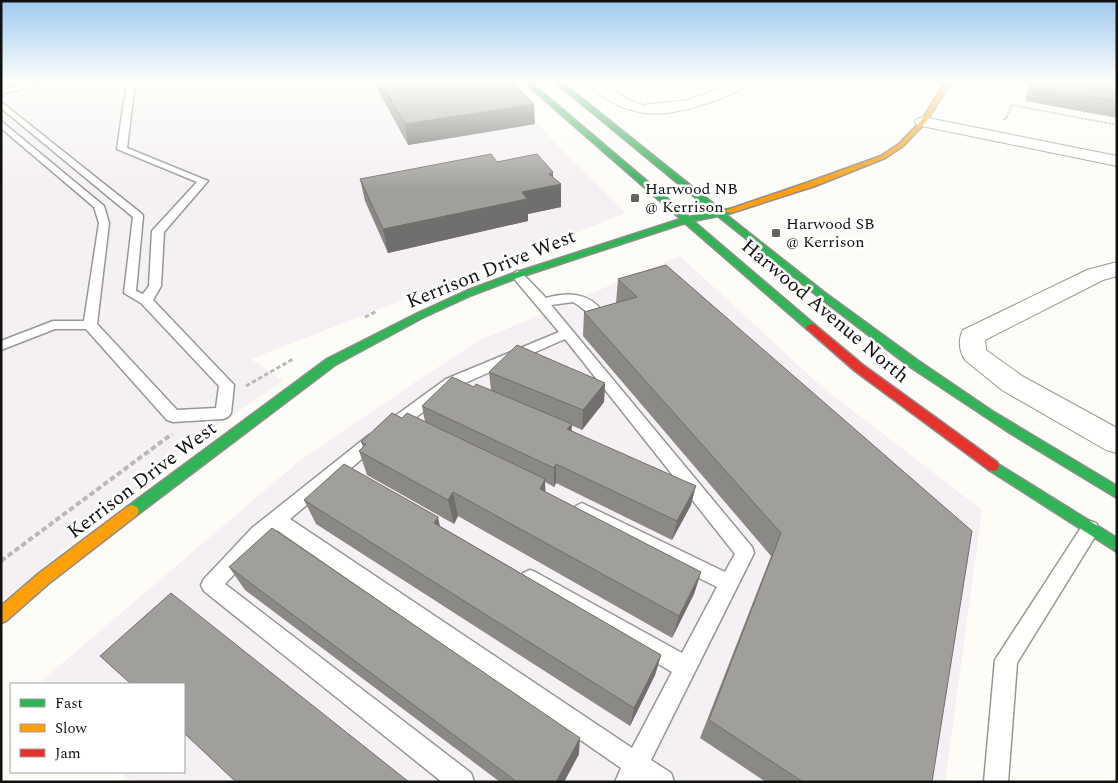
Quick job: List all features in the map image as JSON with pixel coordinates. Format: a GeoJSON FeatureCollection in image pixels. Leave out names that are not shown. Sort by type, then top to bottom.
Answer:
{"type":"FeatureCollection","features":[{"type":"Feature","properties":{"kind":"main road","name":"Harwood Avenue North"},"geometry":{"type":"LineString","coordinates":[[568,118],[859,368],[998,470],[1117,546]]}},
{"type":"Feature","properties":{"kind":"main road","name":"Harwood Avenue North"},"geometry":{"type":"LineString","coordinates":[[602,118],[886,343],[996,419],[1117,493]]}},
{"type":"Feature","properties":{"kind":"main road","name":"Kerrison Drive West"},"geometry":{"type":"LineString","coordinates":[[1,616],[43,578],[331,362],[421,315],[469,293],[517,275],[686,220],[812,184],[883,157],[901,145],[926,118]]}},
{"type":"Feature","properties":{"kind":"street"},"geometry":{"type":"LineString","coordinates":[[923,122],[1117,161]]}},
{"type":"Feature","properties":{"kind":"street"},"geometry":{"type":"LineString","coordinates":[[1117,269],[1095,275],[972,336],[974,354],[1005,377],[1117,442]]}},
{"type":"Feature","properties":{"kind":"lane"},"geometry":{"type":"LineString","coordinates":[[1,346],[52,325],[90,325],[173,416],[223,413],[227,385],[146,300],[130,293],[138,216],[18,118]]}},
{"type":"Feature","properties":{"kind":"lane"},"geometry":{"type":"LineString","coordinates":[[126,118],[122,149],[202,181],[158,231],[155,286],[146,300]]}},
{"type":"Feature","properties":{"kind":"lane"},"geometry":{"type":"LineString","coordinates":[[1,123],[99,206],[104,223],[90,325]]}},
{"type":"Feature","properties":{"kind":"lane"},"geometry":{"type":"LineString","coordinates":[[517,275],[568,333],[745,553],[631,774]]}},
{"type":"Feature","properties":{"kind":"lane"},"geometry":{"type":"LineString","coordinates":[[543,303],[568,296],[588,303],[597,313]]}},
{"type":"Feature","properties":{"kind":"lane"},"geometry":{"type":"LineString","coordinates":[[462,782],[211,585],[259,534],[338,469],[451,384],[568,333]]}},
{"type":"Feature","properties":{"kind":"lane"},"geometry":{"type":"LineString","coordinates":[[451,384],[469,391]]}},
{"type":"Feature","properties":{"kind":"lane"},"geometry":{"type":"LineString","coordinates":[[399,422],[417,430]]}},
{"type":"Feature","properties":{"kind":"lane"},"geometry":{"type":"LineString","coordinates":[[338,469],[356,479]]}},
{"type":"Feature","properties":{"kind":"lane"},"geometry":{"type":"LineString","coordinates":[[662,473],[690,485]]}},
{"type":"Feature","properties":{"kind":"lane"},"geometry":{"type":"LineString","coordinates":[[569,504],[729,583]]}},
{"type":"Feature","properties":{"kind":"lane"},"geometry":{"type":"LineString","coordinates":[[276,520],[631,774],[662,782]]}},
{"type":"Feature","properties":{"kind":"lane"},"geometry":{"type":"LineString","coordinates":[[996,782],[1006,660],[1090,529]]}},
{"type":"Feature","properties":{"kind":"lane"},"geometry":{"type":"LineString","coordinates":[[512,568],[685,668]]}},
{"type":"Feature","properties":{"kind":"path"},"geometry":{"type":"LineString","coordinates":[[998,119],[1007,118]]}},
{"type":"Feature","properties":{"kind":"path"},"geometry":{"type":"LineString","coordinates":[[1078,118],[1117,125]]}},
{"type":"Feature","properties":{"kind":"shaded area"},"geometry":{"type":"Polygon","coordinates":[[[1,118],[530,118],[626,213],[251,359],[283,381],[194,441],[1,602],[1,118]]]}},
{"type":"Feature","properties":{"kind":"shaded area"},"geometry":{"type":"Polygon","coordinates":[[[680,256],[822,387],[982,510],[945,782],[131,782],[121,773],[185,773],[185,683],[39,683],[298,462],[480,340],[680,256]]]}},
{"type":"Feature","properties":{"kind":"building"},"geometry":{"type":"Polygon","coordinates":[[[401,118],[447,118],[405,124],[401,118]]]}},
{"type":"Feature","properties":{"kind":"building"},"geometry":{"type":"Polygon","coordinates":[[[491,154],[497,162],[537,154],[553,172],[549,174],[561,184],[522,192],[527,199],[383,229],[360,179],[491,154]]]}},
{"type":"Feature","properties":{"kind":"building"},"geometry":{"type":"Polygon","coordinates":[[[666,265],[972,531],[932,782],[803,782],[709,720],[781,533],[584,312],[637,297],[618,279],[666,265]]]}},
{"type":"Feature","properties":{"kind":"building"},"geometry":{"type":"Polygon","coordinates":[[[517,345],[605,383],[583,410],[489,372],[517,345]]]}},
{"type":"Feature","properties":{"kind":"building"},"geometry":{"type":"Polygon","coordinates":[[[452,377],[474,387],[476,384],[572,424],[567,429],[696,486],[677,521],[556,464],[554,468],[422,406],[452,377]]]}},
{"type":"Feature","properties":{"kind":"building"},"geometry":{"type":"Polygon","coordinates":[[[392,413],[402,418],[407,413],[545,479],[540,489],[701,572],[679,616],[453,492],[448,500],[359,451],[366,444],[361,442],[392,413]]]}},
{"type":"Feature","properties":{"kind":"building"},"geometry":{"type":"Polygon","coordinates":[[[344,464],[438,517],[434,523],[661,655],[634,708],[304,500],[344,464]]]}},
{"type":"Feature","properties":{"kind":"building"},"geometry":{"type":"Polygon","coordinates":[[[272,528],[580,738],[556,782],[517,782],[229,567],[272,528]]]}},
{"type":"Feature","properties":{"kind":"building"},"geometry":{"type":"Polygon","coordinates":[[[171,593],[409,782],[236,782],[185,734],[185,683],[130,683],[100,656],[171,593]]]}},
{"type":"Feature","properties":{"kind":"traffic: fast"},"geometry":{"type":"LineString","coordinates":[[568,118],[811,327]]}},
{"type":"Feature","properties":{"kind":"traffic: fast"},"geometry":{"type":"LineString","coordinates":[[602,118],[777,260],[913,363],[988,414],[1117,493]]}},
{"type":"Feature","properties":{"kind":"traffic: fast"},"geometry":{"type":"LineString","coordinates":[[132,511],[331,362],[421,315],[469,293],[517,275],[686,220],[728,211]]}},
{"type":"Feature","properties":{"kind":"traffic: fast"},"geometry":{"type":"LineString","coordinates":[[993,466],[1117,546]]}},
{"type":"Feature","properties":{"kind":"traffic: slow"},"geometry":{"type":"LineString","coordinates":[[728,211],[812,184],[883,157],[901,145],[926,118]]}},
{"type":"Feature","properties":{"kind":"traffic: slow"},"geometry":{"type":"LineString","coordinates":[[1,616],[43,579],[132,511]]}},
{"type":"Feature","properties":{"kind":"traffic: jam"},"geometry":{"type":"LineString","coordinates":[[811,327],[859,368],[993,466]]}},
{"type":"Feature","properties":{"kind":"place","name":"Harwood NB @ Kerrison"},"geometry":{"type":"Point","coordinates":[635,198]}},
{"type":"Feature","properties":{"kind":"place","name":"Harwood SB @ Kerrison"},"geometry":{"type":"Point","coordinates":[776,233]}}]}
